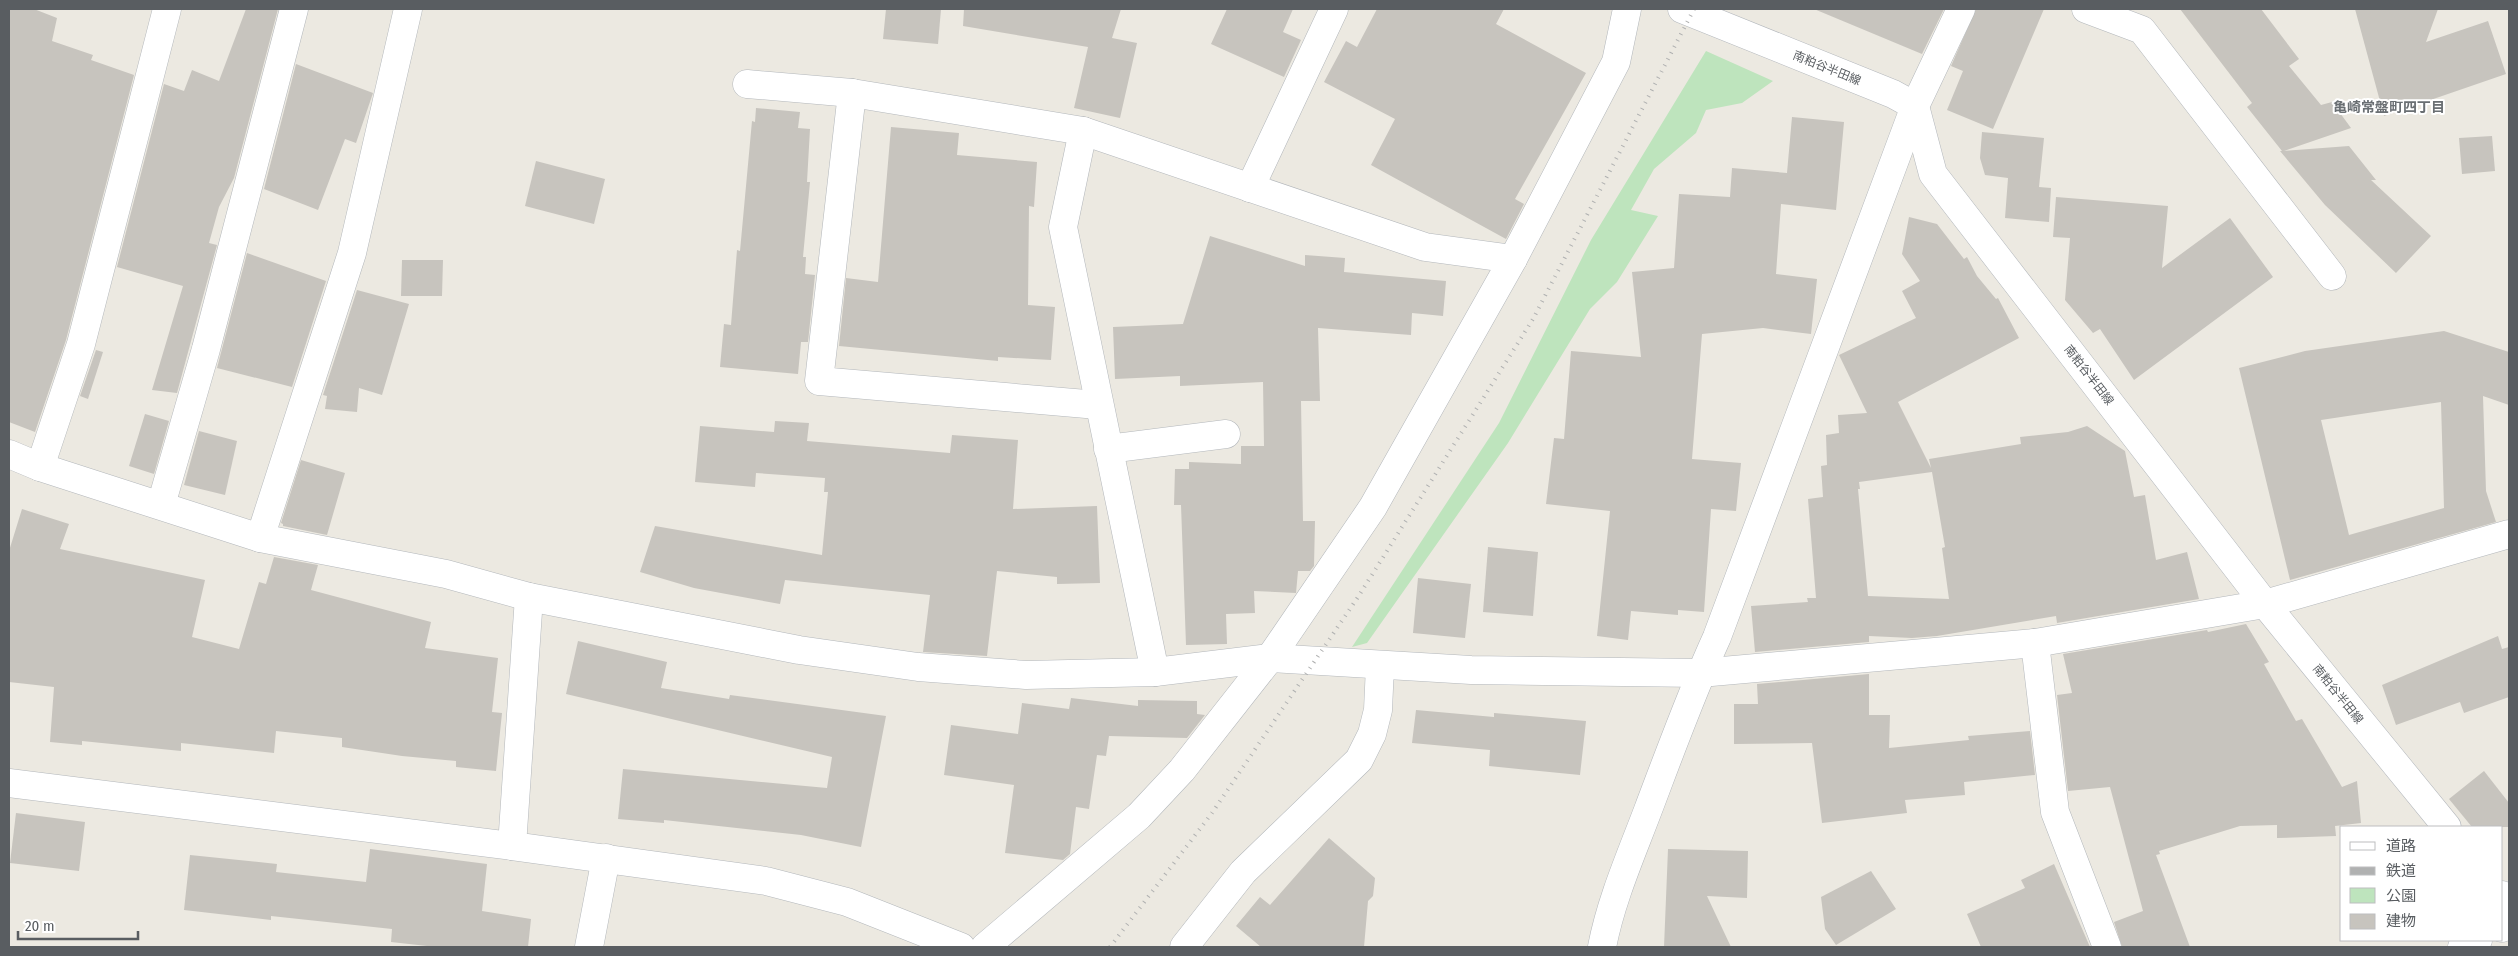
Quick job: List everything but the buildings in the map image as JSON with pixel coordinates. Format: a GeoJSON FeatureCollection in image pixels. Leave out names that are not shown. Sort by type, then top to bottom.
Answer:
{"type":"FeatureCollection","features":[{"type":"Feature","properties":{"kind":"street"},"geometry":{"type":"LineString","coordinates":[[40,467],[81,344],[167,9]]}},
{"type":"Feature","properties":{"kind":"street"},"geometry":{"type":"LineString","coordinates":[[161,505],[206,349],[294,9]]}},
{"type":"Feature","properties":{"kind":"street"},"geometry":{"type":"LineString","coordinates":[[260,538],[352,253],[408,9]]}},
{"type":"Feature","properties":{"kind":"street"},"geometry":{"type":"LineString","coordinates":[[1250,188],[1334,9]]}},
{"type":"Feature","properties":{"kind":"street"},"geometry":{"type":"LineString","coordinates":[[985,947],[1139,816],[1182,770],[1270,658],[1372,507],[1513,259],[1616,62],[1627,9]]}},
{"type":"Feature","properties":{"kind":"street","name":"南粕谷半田線"},"geometry":{"type":"LineString","coordinates":[[1682,9],[1893,94],[1915,106],[1933,174],[2265,604],[2445,826]]}},
{"type":"Feature","properties":{"kind":"street"},"geometry":{"type":"LineString","coordinates":[[1602,947],[1613,906],[1700,673],[1720,628],[1915,106],[1960,9]]}},
{"type":"Feature","properties":{"kind":"street"},"geometry":{"type":"LineString","coordinates":[[2086,9],[2142,30],[2332,276]]}},
{"type":"Feature","properties":{"kind":"street"},"geometry":{"type":"LineString","coordinates":[[747,84],[852,93],[1083,131],[1425,247],[1513,259]]}},
{"type":"Feature","properties":{"kind":"street"},"geometry":{"type":"LineString","coordinates":[[852,93],[819,381],[1098,405]]}},
{"type":"Feature","properties":{"kind":"street"},"geometry":{"type":"LineString","coordinates":[[1083,131],[1063,227],[1098,405],[1155,672]]}},
{"type":"Feature","properties":{"kind":"street"},"geometry":{"type":"LineString","coordinates":[[1108,449],[1226,434]]}},
{"type":"Feature","properties":{"kind":"street"},"geometry":{"type":"LineString","coordinates":[[9,454],[40,467],[260,538],[446,574],[529,597],[799,650],[918,667],[1026,675],[1155,672],[1270,658],[1471,670],[1700,673],[2035,643],[2265,604],[2509,534]]}},
{"type":"Feature","properties":{"kind":"street"},"geometry":{"type":"LineString","coordinates":[[512,846],[529,597]]}},
{"type":"Feature","properties":{"kind":"street"},"geometry":{"type":"LineString","coordinates":[[2035,643],[2055,812],[2107,947]]}},
{"type":"Feature","properties":{"kind":"street"},"geometry":{"type":"LineString","coordinates":[[1192,944],[1243,872],[1359,760],[1372,734],[1378,710],[1380,666]]}},
{"type":"Feature","properties":{"kind":"street"},"geometry":{"type":"LineString","coordinates":[[9,783],[606,858],[766,881],[847,902],[961,947]]}},
{"type":"Feature","properties":{"kind":"street"},"geometry":{"type":"LineString","coordinates":[[590,947],[606,858]]}},
{"type":"Feature","properties":{"kind":"street"},"geometry":{"type":"LineString","coordinates":[[2462,947],[2476,941]]}},
{"type":"Feature","properties":{"kind":"green space"},"geometry":{"type":"Polygon","coordinates":[[[1706,51],[1773,81],[1742,103],[1706,110],[1696,133],[1654,169],[1631,210],[1658,216],[1617,282],[1590,309],[1508,443],[1367,643],[1352,647],[1499,423],[1591,240],[1706,51]]]}},
{"type":"Feature","properties":{"kind":"railway"},"geometry":{"type":"LineString","coordinates":[[1110,947],[1212,813],[1358,597],[1533,319],[1694,9]]}},
{"type":"Feature","properties":{"kind":"district","name":"亀崎常盤町四丁目"},"geometry":{"type":"Point","coordinates":[2389,107]}}]}
